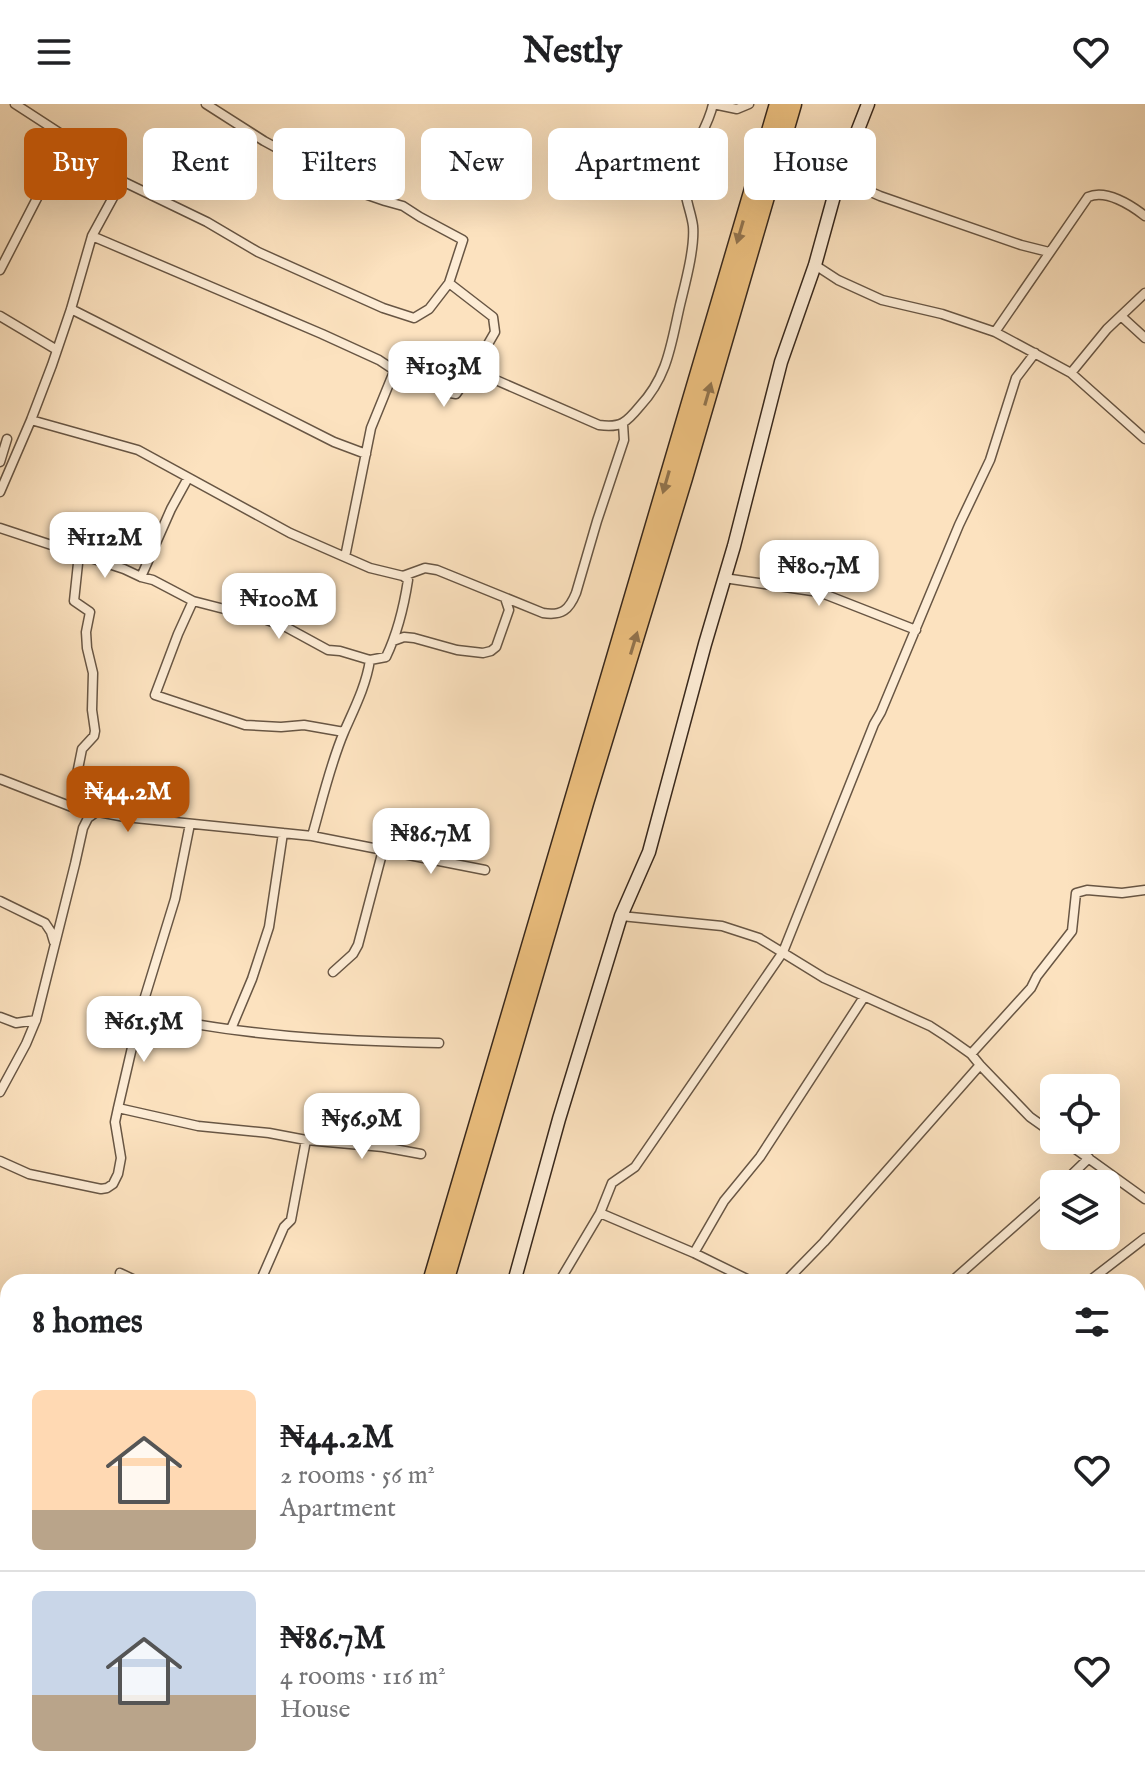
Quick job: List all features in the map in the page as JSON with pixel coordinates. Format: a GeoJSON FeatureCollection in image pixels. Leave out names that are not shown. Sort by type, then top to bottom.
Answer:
{"type":"FeatureCollection","features":[{"type":"Feature","properties":{"kind":"highway"},"geometry":{"type":"LineString","coordinates":[[433,1274],[778,104]]}},
{"type":"Feature","properties":{"kind":"highway"},"geometry":{"type":"LineString","coordinates":[[447,1274],[793,104]]}},
{"type":"Feature","properties":{"kind":"street"},"geometry":{"type":"LineString","coordinates":[[15,104],[52,128]]}},
{"type":"Feature","properties":{"kind":"street"},"geometry":{"type":"LineString","coordinates":[[127,183],[207,222],[258,252],[383,308],[414,318],[429,309],[449,283],[463,240],[403,206],[356,191],[264,141],[206,104]]}},
{"type":"Feature","properties":{"kind":"street"},"geometry":{"type":"LineString","coordinates":[[473,370],[599,425],[613,427],[623,424],[654,391],[666,367],[689,268],[693,227],[685,199],[687,164],[713,104],[737,109],[749,104]]}},
{"type":"Feature","properties":{"kind":"street"},"geometry":{"type":"LineString","coordinates":[[859,128],[868,104]]}},
{"type":"Feature","properties":{"kind":"street"},"geometry":{"type":"LineString","coordinates":[[876,193],[1049,252]]}},
{"type":"Feature","properties":{"kind":"street"},"geometry":{"type":"LineString","coordinates":[[995,332],[1088,197],[1104,194],[1145,216]]}},
{"type":"Feature","properties":{"kind":"street"},"geometry":{"type":"LineString","coordinates":[[0,270],[36,200]]}},
{"type":"Feature","properties":{"kind":"street"},"geometry":{"type":"LineString","coordinates":[[0,492],[57,350],[92,236],[112,200]]}},
{"type":"Feature","properties":{"kind":"street"},"geometry":{"type":"LineString","coordinates":[[516,1274],[559,1119],[621,916],[649,852],[734,546],[781,362],[815,265],[833,200]]}},
{"type":"Feature","properties":{"kind":"street"},"geometry":{"type":"LineString","coordinates":[[92,236],[322,334],[379,360],[397,372],[456,394],[495,332],[493,317],[449,283]]}},
{"type":"Feature","properties":{"kind":"street"},"geometry":{"type":"LineString","coordinates":[[815,265],[838,280],[882,300],[942,314],[995,332],[1035,353],[1071,373],[1145,439]]}},
{"type":"Feature","properties":{"kind":"street"},"geometry":{"type":"LineString","coordinates":[[1071,373],[1107,329],[1145,293]]}},
{"type":"Feature","properties":{"kind":"street"},"geometry":{"type":"LineString","coordinates":[[71,309],[321,436],[366,454]]}},
{"type":"Feature","properties":{"kind":"street"},"geometry":{"type":"LineString","coordinates":[[0,316],[57,350]]}},
{"type":"Feature","properties":{"kind":"street"},"geometry":{"type":"LineString","coordinates":[[1121,316],[1145,338]]}},
{"type":"Feature","properties":{"kind":"street"},"geometry":{"type":"LineString","coordinates":[[564,1274],[600,1213],[612,1183],[635,1167],[783,952],[874,724],[990,460],[1016,378],[1035,353]]}},
{"type":"Feature","properties":{"kind":"street"},"geometry":{"type":"LineString","coordinates":[[345,557],[371,428],[393,374],[397,372]]}},
{"type":"Feature","properties":{"kind":"street"},"geometry":{"type":"LineString","coordinates":[[0,528],[153,580],[193,601],[284,626],[328,650],[370,660],[386,657],[393,641],[408,580],[403,576],[370,568],[290,533],[138,450],[31,420]]}},
{"type":"Feature","properties":{"kind":"street"},"geometry":{"type":"LineString","coordinates":[[403,576],[425,568],[437,570],[543,613],[555,615],[564,611],[572,603],[624,440],[623,424]]}},
{"type":"Feature","properties":{"kind":"street"},"geometry":{"type":"LineString","coordinates":[[0,462],[4,437],[22,440]]}},
{"type":"Feature","properties":{"kind":"street"},"geometry":{"type":"LineString","coordinates":[[141,577],[188,478]]}},
{"type":"Feature","properties":{"kind":"street"},"geometry":{"type":"LineString","coordinates":[[79,554],[74,601],[90,612],[86,632],[93,673],[95,731],[82,749],[76,779],[79,788],[75,808],[83,828]]}},
{"type":"Feature","properties":{"kind":"street"},"geometry":{"type":"LineString","coordinates":[[724,578],[831,595],[916,630]]}},
{"type":"Feature","properties":{"kind":"street"},"geometry":{"type":"LineString","coordinates":[[393,641],[404,637],[457,650],[491,651],[496,647],[509,610],[504,597]]}},
{"type":"Feature","properties":{"kind":"street"},"geometry":{"type":"LineString","coordinates":[[193,601],[155,695],[245,725],[304,725],[344,732]]}},
{"type":"Feature","properties":{"kind":"street"},"geometry":{"type":"LineString","coordinates":[[312,836],[370,660]]}},
{"type":"Feature","properties":{"kind":"street"},"geometry":{"type":"LineString","coordinates":[[0,779],[95,813],[312,836],[485,870]]}},
{"type":"Feature","properties":{"kind":"street"},"geometry":{"type":"LineString","coordinates":[[0,1092],[36,1020],[83,828],[95,813]]}},
{"type":"Feature","properties":{"kind":"street"},"geometry":{"type":"LineString","coordinates":[[0,1161],[29,1174],[101,1189],[113,1184],[121,1158],[115,1122],[140,1013],[175,899],[190,824]]}},
{"type":"Feature","properties":{"kind":"street"},"geometry":{"type":"LineString","coordinates":[[231,1029],[269,927],[283,833]]}},
{"type":"Feature","properties":{"kind":"street"},"geometry":{"type":"LineString","coordinates":[[333,972],[353,954],[358,945],[383,850]]}},
{"type":"Feature","properties":{"kind":"street"},"geometry":{"type":"LineString","coordinates":[[971,1054],[1031,988],[1072,931],[1076,893],[1087,890],[1122,893],[1145,890]]}},
{"type":"Feature","properties":{"kind":"street"},"geometry":{"type":"LineString","coordinates":[[0,901],[45,923],[61,922]]}},
{"type":"Feature","properties":{"kind":"street"},"geometry":{"type":"LineString","coordinates":[[621,916],[722,926],[759,938],[824,978],[930,1026],[971,1054],[1040,1124]]}},
{"type":"Feature","properties":{"kind":"street"},"geometry":{"type":"LineString","coordinates":[[45,923],[55,945]]}},
{"type":"Feature","properties":{"kind":"street"},"geometry":{"type":"LineString","coordinates":[[694,1253],[724,1201],[760,1157],[864,997]]}},
{"type":"Feature","properties":{"kind":"street"},"geometry":{"type":"LineString","coordinates":[[140,1013],[175,1021],[287,1035],[439,1043]]}},
{"type":"Feature","properties":{"kind":"street"},"geometry":{"type":"LineString","coordinates":[[0,1017],[16,1023],[36,1020]]}},
{"type":"Feature","properties":{"kind":"street"},"geometry":{"type":"LineString","coordinates":[[16,1023],[26,1044]]}},
{"type":"Feature","properties":{"kind":"street"},"geometry":{"type":"LineString","coordinates":[[793,1274],[980,1065]]}},
{"type":"Feature","properties":{"kind":"street"},"geometry":{"type":"LineString","coordinates":[[118,1108],[198,1126],[421,1154]]}},
{"type":"Feature","properties":{"kind":"street"},"geometry":{"type":"LineString","coordinates":[[263,1274],[284,1227],[291,1220],[306,1140]]}},
{"type":"Feature","properties":{"kind":"street"},"geometry":{"type":"LineString","coordinates":[[1083,1154],[1145,1199]]}},
{"type":"Feature","properties":{"kind":"street"},"geometry":{"type":"LineString","coordinates":[[1077,1170],[1089,1158]]}},
{"type":"Feature","properties":{"kind":"street"},"geometry":{"type":"LineString","coordinates":[[960,1274],[1040,1203]]}},
{"type":"Feature","properties":{"kind":"street"},"geometry":{"type":"LineString","coordinates":[[600,1213],[737,1274]]}},
{"type":"Feature","properties":{"kind":"street"},"geometry":{"type":"LineString","coordinates":[[1098,1274],[1145,1238]]}}]}
